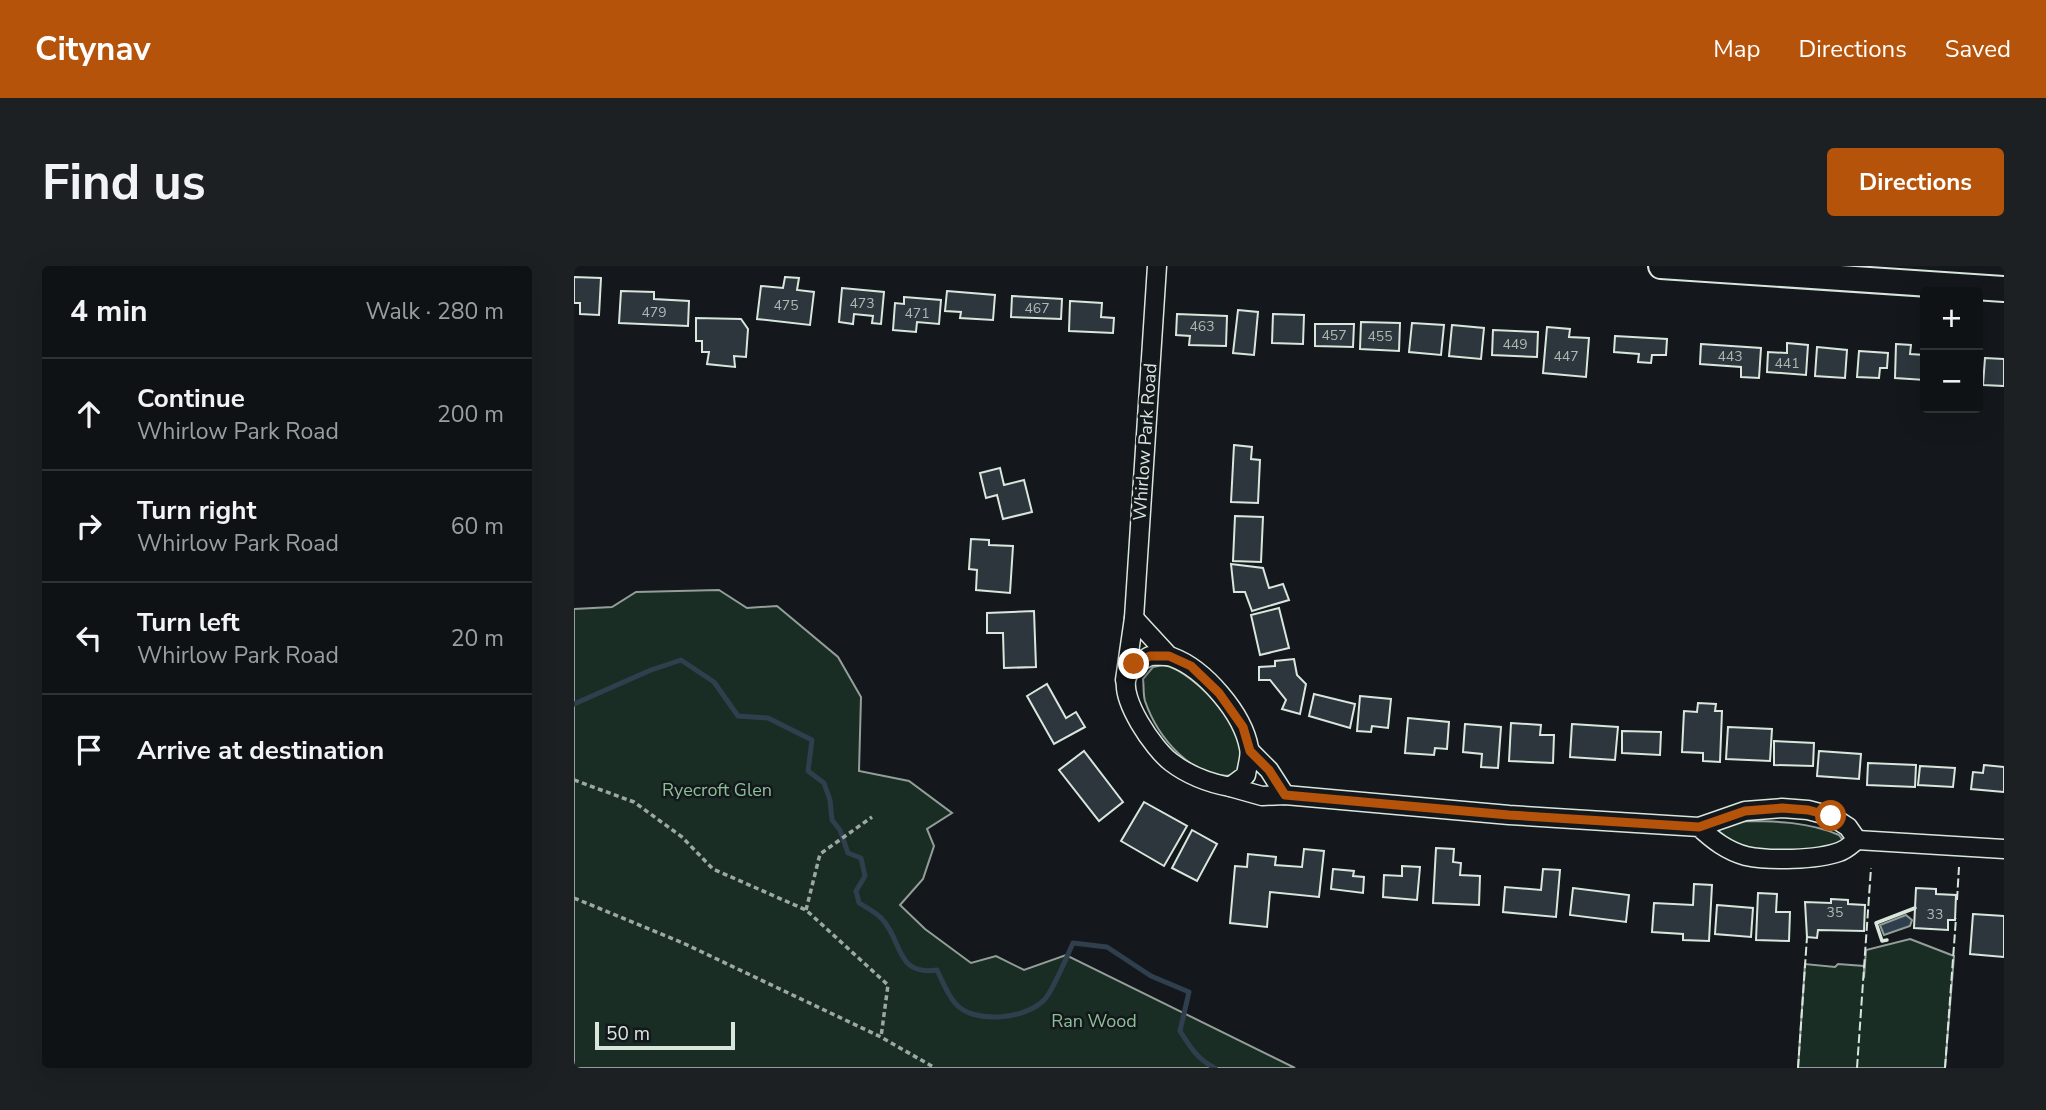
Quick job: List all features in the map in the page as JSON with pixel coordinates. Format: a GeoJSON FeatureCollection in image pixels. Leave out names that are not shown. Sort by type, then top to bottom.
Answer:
{"type":"FeatureCollection","features":[{"type":"Feature","properties":{"kind":"main road"},"geometry":{"type":"LineString","coordinates":[[1661,266],[2004,289]]}},
{"type":"Feature","properties":{"kind":"street","name":"Whirlow Park Road"},"geometry":{"type":"LineString","coordinates":[[1157,266],[1134,618],[1125,680],[1128,696],[1142,729],[1170,761],[1206,782],[1262,796],[1285,795],[1509,815],[1699,827],[1745,811],[1782,808],[1808,810],[1831,816],[1848,827],[1857,840]]}},
{"type":"Feature","properties":{"kind":"street"},"geometry":{"type":"LineString","coordinates":[[1134,618],[1169,656],[1191,666],[1219,693],[1243,727],[1250,751],[1245,775],[1230,788]]}},
{"type":"Feature","properties":{"kind":"street"},"geometry":{"type":"LineString","coordinates":[[1125,680],[1134,664],[1150,656],[1169,656]]}},
{"type":"Feature","properties":{"kind":"street"},"geometry":{"type":"LineString","coordinates":[[1250,751],[1269,770],[1285,795]]}},
{"type":"Feature","properties":{"kind":"street"},"geometry":{"type":"LineString","coordinates":[[1699,827],[1718,844],[1746,856],[1815,856],[1841,852],[1857,840],[2004,849]]}},
{"type":"Feature","properties":{"kind":"path"},"geometry":{"type":"LineString","coordinates":[[574,780],[634,802],[682,837],[713,869],[806,910],[888,985],[881,1037]]}},
{"type":"Feature","properties":{"kind":"path"},"geometry":{"type":"LineString","coordinates":[[806,910],[820,854],[872,817]]}},
{"type":"Feature","properties":{"kind":"path"},"geometry":{"type":"LineString","coordinates":[[574,898],[684,943],[881,1037],[935,1068]]}},
{"type":"Feature","properties":{"kind":"green space","name":"Ryecroft Glen"},"geometry":{"type":"Polygon","coordinates":[[[719,590],[747,608],[777,606],[838,657],[861,697],[859,771],[909,781],[952,813],[927,829],[934,846],[923,879],[900,905],[925,929],[971,963],[996,956],[1024,970],[1066,955],[1295,1068],[574,1068],[574,609],[612,607],[636,592],[719,590]]]}},
{"type":"Feature","properties":{"kind":"green space"},"geometry":{"type":"Polygon","coordinates":[[[1163,665],[1192,680],[1207,693],[1233,727],[1240,745],[1241,761],[1235,775],[1220,775],[1191,764],[1158,728],[1145,701],[1143,679],[1153,667],[1163,665]]]}},
{"type":"Feature","properties":{"kind":"green space"},"geometry":{"type":"Polygon","coordinates":[[[1744,821],[1816,827],[1839,835],[1842,844],[1801,852],[1750,849],[1717,835],[1716,830],[1726,824],[1744,821]]]}},
{"type":"Feature","properties":{"kind":"green space"},"geometry":{"type":"Polygon","coordinates":[[[1910,939],[1954,956],[1945,1068],[1798,1068],[1805,964],[1864,966],[1864,978],[1866,950],[1910,939]]]}},
{"type":"Feature","properties":{"kind":"water"},"geometry":{"type":"Polygon","coordinates":[[[1906,915],[1912,920],[1910,926],[1884,935],[1880,925],[1906,915]]]}},
{"type":"Feature","properties":{"kind":"building"},"geometry":{"type":"Polygon","coordinates":[[[574,277],[601,278],[599,315],[580,314],[580,303],[574,303],[574,277]]]}},
{"type":"Feature","properties":{"kind":"building"},"geometry":{"type":"Polygon","coordinates":[[[785,277],[799,278],[797,290],[814,292],[810,325],[757,319],[761,286],[783,288],[785,277]]]}},
{"type":"Feature","properties":{"kind":"building"},"geometry":{"type":"Polygon","coordinates":[[[842,288],[884,292],[881,324],[872,323],[873,316],[854,314],[853,324],[839,322],[842,288]]]}},
{"type":"Feature","properties":{"kind":"building"},"geometry":{"type":"Polygon","coordinates":[[[621,291],[654,292],[654,299],[689,301],[688,326],[619,323],[621,291]]]}},
{"type":"Feature","properties":{"kind":"building"},"geometry":{"type":"Polygon","coordinates":[[[947,291],[995,295],[993,320],[960,318],[961,312],[945,311],[947,291]]]}},
{"type":"Feature","properties":{"kind":"building"},"geometry":{"type":"Polygon","coordinates":[[[1012,296],[1062,299],[1061,319],[1011,317],[1012,296]]]}},
{"type":"Feature","properties":{"kind":"building"},"geometry":{"type":"Polygon","coordinates":[[[904,297],[941,300],[939,324],[917,322],[916,332],[893,330],[895,303],[904,304],[904,297]]]}},
{"type":"Feature","properties":{"kind":"building"},"geometry":{"type":"Polygon","coordinates":[[[1070,301],[1102,303],[1101,317],[1114,318],[1113,333],[1069,331],[1070,301]]]}},
{"type":"Feature","properties":{"kind":"building"},"geometry":{"type":"Polygon","coordinates":[[[1238,310],[1258,312],[1254,355],[1233,353],[1238,310]]]}},
{"type":"Feature","properties":{"kind":"building"},"geometry":{"type":"Polygon","coordinates":[[[1177,314],[1227,316],[1226,346],[1189,345],[1190,336],[1176,335],[1177,314]]]}},
{"type":"Feature","properties":{"kind":"building"},"geometry":{"type":"Polygon","coordinates":[[[1273,314],[1304,315],[1303,344],[1272,343],[1273,314]]]}},
{"type":"Feature","properties":{"kind":"building"},"geometry":{"type":"Polygon","coordinates":[[[696,318],[741,319],[748,329],[746,357],[734,356],[735,367],[707,364],[709,352],[702,352],[702,341],[696,341],[696,318]]]}},
{"type":"Feature","properties":{"kind":"building"},"geometry":{"type":"Polygon","coordinates":[[[1361,322],[1400,323],[1399,351],[1360,349],[1361,322]]]}},
{"type":"Feature","properties":{"kind":"building"},"geometry":{"type":"Polygon","coordinates":[[[1412,323],[1444,325],[1441,355],[1409,352],[1412,323]]]}},
{"type":"Feature","properties":{"kind":"building"},"geometry":{"type":"Polygon","coordinates":[[[1315,324],[1354,324],[1353,347],[1315,346],[1315,324]]]}},
{"type":"Feature","properties":{"kind":"building"},"geometry":{"type":"Polygon","coordinates":[[[1452,325],[1484,328],[1481,359],[1449,356],[1452,325]]]}},
{"type":"Feature","properties":{"kind":"building"},"geometry":{"type":"Polygon","coordinates":[[[1547,327],[1570,329],[1569,337],[1589,338],[1586,377],[1543,373],[1547,327]]]}},
{"type":"Feature","properties":{"kind":"building"},"geometry":{"type":"Polygon","coordinates":[[[1493,330],[1538,332],[1537,357],[1492,355],[1493,330]]]}},
{"type":"Feature","properties":{"kind":"building"},"geometry":{"type":"Polygon","coordinates":[[[1615,336],[1667,339],[1666,355],[1652,355],[1651,363],[1638,362],[1639,354],[1614,352],[1615,336]]]}},
{"type":"Feature","properties":{"kind":"building"},"geometry":{"type":"Polygon","coordinates":[[[1787,343],[1808,345],[1806,375],[1767,372],[1768,352],[1787,353],[1787,343]]]}},
{"type":"Feature","properties":{"kind":"building"},"geometry":{"type":"Polygon","coordinates":[[[1701,344],[1761,348],[1759,378],[1741,377],[1741,367],[1700,364],[1701,344]]]}},
{"type":"Feature","properties":{"kind":"building"},"geometry":{"type":"Polygon","coordinates":[[[1896,344],[1911,345],[1910,354],[1920,355],[1920,380],[1895,378],[1896,344]]]}},
{"type":"Feature","properties":{"kind":"building"},"geometry":{"type":"Polygon","coordinates":[[[1817,347],[1847,350],[1845,378],[1815,376],[1817,347]]]}},
{"type":"Feature","properties":{"kind":"building"},"geometry":{"type":"Polygon","coordinates":[[[1859,351],[1888,353],[1887,368],[1880,368],[1879,378],[1857,377],[1859,351]]]}},
{"type":"Feature","properties":{"kind":"building"},"geometry":{"type":"Polygon","coordinates":[[[1985,358],[2004,359],[2004,386],[1983,385],[1985,358]]]}},
{"type":"Feature","properties":{"kind":"building"},"geometry":{"type":"Polygon","coordinates":[[[1234,445],[1252,447],[1251,459],[1260,460],[1258,503],[1231,502],[1234,445]]]}},
{"type":"Feature","properties":{"kind":"building"},"geometry":{"type":"Polygon","coordinates":[[[1000,468],[1004,485],[1024,480],[1032,512],[1003,519],[997,495],[986,498],[980,473],[1000,468]]]}},
{"type":"Feature","properties":{"kind":"building"},"geometry":{"type":"Polygon","coordinates":[[[1235,516],[1263,517],[1261,562],[1233,561],[1235,516]]]}},
{"type":"Feature","properties":{"kind":"building"},"geometry":{"type":"Polygon","coordinates":[[[971,539],[989,540],[989,545],[1013,546],[1010,593],[976,590],[977,570],[969,569],[971,539]]]}},
{"type":"Feature","properties":{"kind":"building"},"geometry":{"type":"Polygon","coordinates":[[[1231,564],[1263,568],[1269,588],[1283,584],[1289,600],[1252,611],[1245,592],[1234,592],[1231,564]]]}},
{"type":"Feature","properties":{"kind":"building"},"geometry":{"type":"Polygon","coordinates":[[[1279,608],[1289,648],[1260,655],[1251,615],[1279,608]]]}},
{"type":"Feature","properties":{"kind":"building"},"geometry":{"type":"Polygon","coordinates":[[[1034,611],[1036,667],[1004,668],[1003,633],[987,633],[987,613],[1034,611]]]}},
{"type":"Feature","properties":{"kind":"building"},"geometry":{"type":"Polygon","coordinates":[[[1294,659],[1297,675],[1306,684],[1300,714],[1282,709],[1286,700],[1270,680],[1259,680],[1259,667],[1275,666],[1275,661],[1294,659]]]}},
{"type":"Feature","properties":{"kind":"building"},"geometry":{"type":"Polygon","coordinates":[[[1047,684],[1066,718],[1076,712],[1085,727],[1054,744],[1027,696],[1047,684]]]}},
{"type":"Feature","properties":{"kind":"building"},"geometry":{"type":"Polygon","coordinates":[[[1314,694],[1355,704],[1350,728],[1309,716],[1314,694]]]}},
{"type":"Feature","properties":{"kind":"building"},"geometry":{"type":"Polygon","coordinates":[[[1360,696],[1391,699],[1388,728],[1372,726],[1371,732],[1357,731],[1360,696]]]}},
{"type":"Feature","properties":{"kind":"building"},"geometry":{"type":"Polygon","coordinates":[[[1698,703],[1716,704],[1715,711],[1722,711],[1720,762],[1703,761],[1703,753],[1682,752],[1684,711],[1697,712],[1698,703]]]}},
{"type":"Feature","properties":{"kind":"building"},"geometry":{"type":"Polygon","coordinates":[[[1408,718],[1449,722],[1447,749],[1435,748],[1434,755],[1405,753],[1408,718]]]}},
{"type":"Feature","properties":{"kind":"building"},"geometry":{"type":"Polygon","coordinates":[[[1511,723],[1541,725],[1540,735],[1554,735],[1553,763],[1509,761],[1511,723]]]}},
{"type":"Feature","properties":{"kind":"building"},"geometry":{"type":"Polygon","coordinates":[[[1465,724],[1501,727],[1498,768],[1481,767],[1482,754],[1463,752],[1465,724]]]}},
{"type":"Feature","properties":{"kind":"building"},"geometry":{"type":"Polygon","coordinates":[[[1572,724],[1618,727],[1615,760],[1570,757],[1572,724]]]}},
{"type":"Feature","properties":{"kind":"building"},"geometry":{"type":"Polygon","coordinates":[[[1728,727],[1772,729],[1770,761],[1726,759],[1728,727]]]}},
{"type":"Feature","properties":{"kind":"building"},"geometry":{"type":"Polygon","coordinates":[[[1622,731],[1661,732],[1660,755],[1622,753],[1622,731]]]}},
{"type":"Feature","properties":{"kind":"building"},"geometry":{"type":"Polygon","coordinates":[[[1774,741],[1814,743],[1813,766],[1774,765],[1774,741]]]}},
{"type":"Feature","properties":{"kind":"building"},"geometry":{"type":"Polygon","coordinates":[[[1084,751],[1123,802],[1099,821],[1059,770],[1084,751]]]}},
{"type":"Feature","properties":{"kind":"building"},"geometry":{"type":"Polygon","coordinates":[[[1819,751],[1861,754],[1859,779],[1817,776],[1819,751]]]}},
{"type":"Feature","properties":{"kind":"building"},"geometry":{"type":"Polygon","coordinates":[[[1868,763],[1916,765],[1915,787],[1867,785],[1868,763]]]}},
{"type":"Feature","properties":{"kind":"building"},"geometry":{"type":"Polygon","coordinates":[[[1984,765],[2004,767],[2004,792],[1971,789],[1973,772],[1983,773],[1984,765]]]}},
{"type":"Feature","properties":{"kind":"building"},"geometry":{"type":"Polygon","coordinates":[[[1920,766],[1955,768],[1953,787],[1918,785],[1920,766]]]}},
{"type":"Feature","properties":{"kind":"building"},"geometry":{"type":"Polygon","coordinates":[[[1144,802],[1187,826],[1164,866],[1121,841],[1144,802]]]}},
{"type":"Feature","properties":{"kind":"building"},"geometry":{"type":"Polygon","coordinates":[[[1192,830],[1217,844],[1197,881],[1172,868],[1192,830]]]}},
{"type":"Feature","properties":{"kind":"building"},"geometry":{"type":"Polygon","coordinates":[[[1436,848],[1454,849],[1453,862],[1461,863],[1460,875],[1480,876],[1479,905],[1433,903],[1436,848]]]}},
{"type":"Feature","properties":{"kind":"building"},"geometry":{"type":"Polygon","coordinates":[[[1304,849],[1324,851],[1319,897],[1270,892],[1267,927],[1230,923],[1235,866],[1247,867],[1248,854],[1276,857],[1275,865],[1302,867],[1304,849]]]}},
{"type":"Feature","properties":{"kind":"building"},"geometry":{"type":"Polygon","coordinates":[[[1402,866],[1420,867],[1417,900],[1383,897],[1384,875],[1402,876],[1402,866]]]}},
{"type":"Feature","properties":{"kind":"building"},"geometry":{"type":"Polygon","coordinates":[[[1333,869],[1354,871],[1353,876],[1364,877],[1363,893],[1331,889],[1333,869]]]}},
{"type":"Feature","properties":{"kind":"building"},"geometry":{"type":"Polygon","coordinates":[[[1543,869],[1560,870],[1556,917],[1503,912],[1505,887],[1541,890],[1543,869]]]}},
{"type":"Feature","properties":{"kind":"building"},"geometry":{"type":"Polygon","coordinates":[[[1694,884],[1712,885],[1709,941],[1683,940],[1683,934],[1652,932],[1654,903],[1693,905],[1694,884]]]}},
{"type":"Feature","properties":{"kind":"building"},"geometry":{"type":"Polygon","coordinates":[[[1573,888],[1629,895],[1626,922],[1570,915],[1573,888]]]}},
{"type":"Feature","properties":{"kind":"building"},"geometry":{"type":"Polygon","coordinates":[[[1916,888],[1936,889],[1936,894],[1956,895],[1955,920],[1948,920],[1948,930],[1914,928],[1916,888]]]}},
{"type":"Feature","properties":{"kind":"building"},"geometry":{"type":"Polygon","coordinates":[[[1758,893],[1777,894],[1776,912],[1790,912],[1789,941],[1756,940],[1758,893]]]}},
{"type":"Feature","properties":{"kind":"building"},"geometry":{"type":"Polygon","coordinates":[[[1831,899],[1865,905],[1864,931],[1818,930],[1817,938],[1807,937],[1805,902],[1831,903],[1831,899]]]}},
{"type":"Feature","properties":{"kind":"building"},"geometry":{"type":"Polygon","coordinates":[[[1717,905],[1753,908],[1751,937],[1715,934],[1717,905]]]}},
{"type":"Feature","properties":{"kind":"building"},"geometry":{"type":"Polygon","coordinates":[[[1973,914],[2004,916],[2004,957],[1970,954],[1973,914]]]}},
{"type":"Feature","properties":{"kind":"waterway"},"geometry":{"type":"LineString","coordinates":[[574,704],[651,670],[681,660],[714,682],[738,716],[768,718],[812,740],[808,771],[824,783],[830,800],[832,820],[840,830],[848,853],[861,858],[865,876],[856,891],[859,903],[882,919],[907,962],[914,968],[937,970],[955,1003],[963,1010],[986,1017],[1025,1012],[1048,996],[1073,943],[1107,947],[1151,976],[1189,992],[1180,1031],[1199,1057],[1215,1068]]}},
{"type":"Feature","properties":{"kind":"fence"},"geometry":{"type":"LineString","coordinates":[[1957,900],[1959,867]]}},
{"type":"Feature","properties":{"kind":"fence"},"geometry":{"type":"LineString","coordinates":[[1857,1068],[1871,868]]}},
{"type":"Feature","properties":{"kind":"fence"},"geometry":{"type":"LineString","coordinates":[[1945,1068],[1956,918]]}},
{"type":"Feature","properties":{"kind":"fence"},"geometry":{"type":"LineString","coordinates":[[1798,1068],[1807,937]]}},
{"type":"Feature","properties":{"kind":"wall"},"geometry":{"type":"LineString","coordinates":[[1887,940],[1882,941],[1876,923],[1915,908]]}},
{"type":"Feature","properties":{"kind":"route"},"geometry":{"type":"LineString","coordinates":[[1134,664],[1150,656],[1169,656],[1191,666],[1219,693],[1243,727],[1250,751],[1269,770],[1285,795],[1509,815],[1699,827],[1745,811],[1782,808],[1808,810],[1831,816]]}},
{"type":"Feature","properties":{"kind":"park label","name":"Ran Wood"},"geometry":{"type":"Point","coordinates":[1094,1021]}}]}
